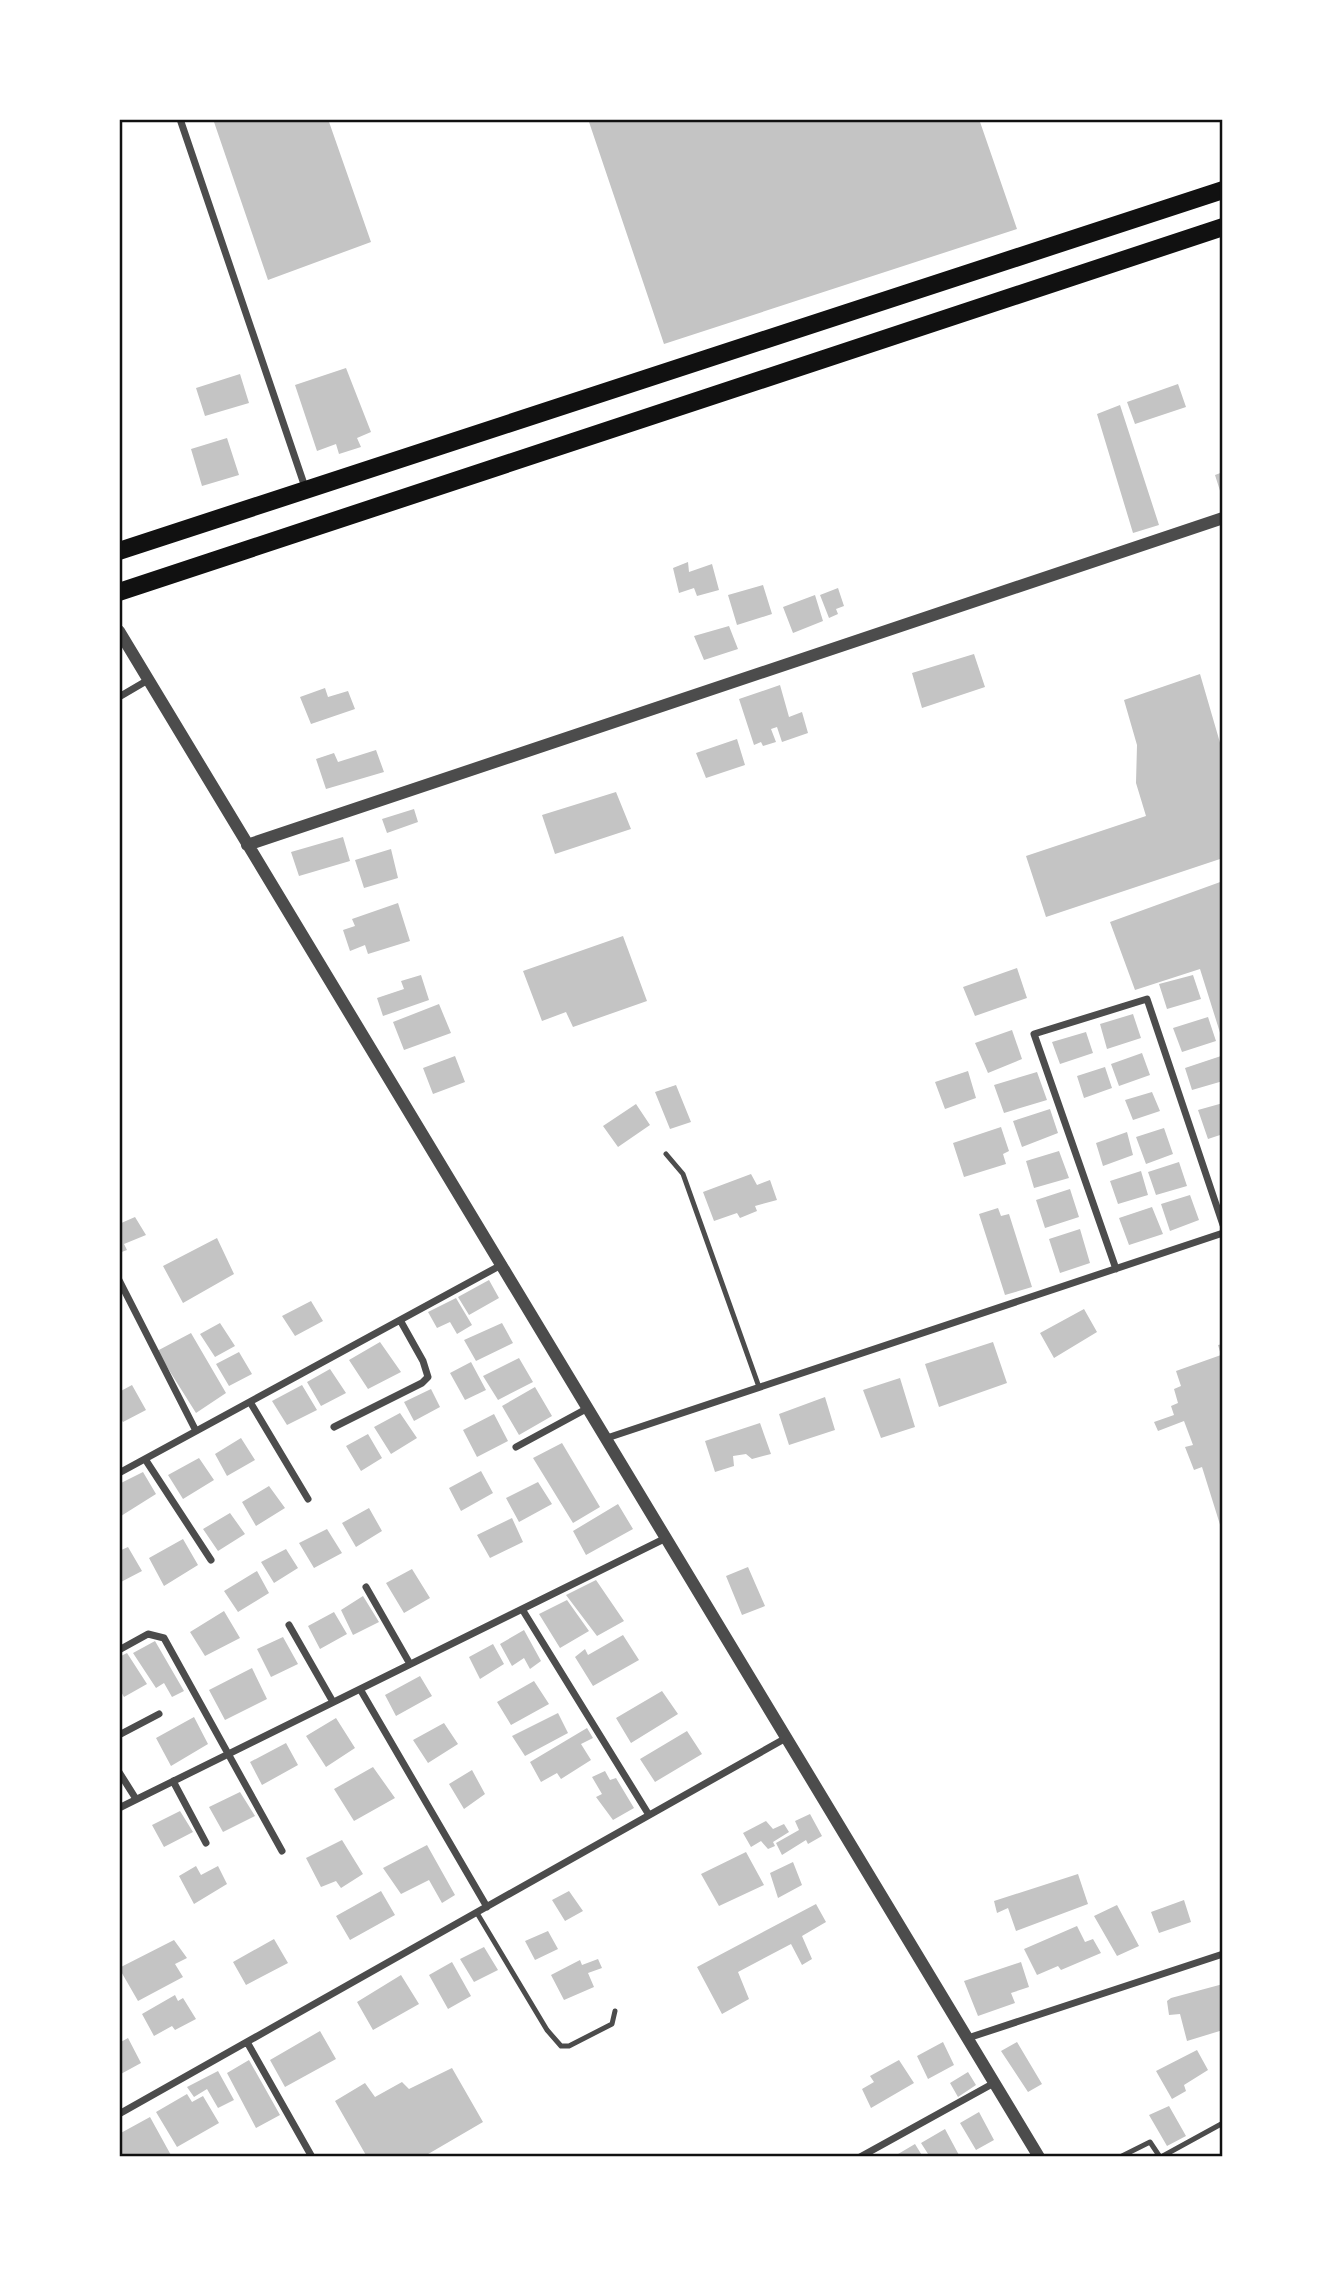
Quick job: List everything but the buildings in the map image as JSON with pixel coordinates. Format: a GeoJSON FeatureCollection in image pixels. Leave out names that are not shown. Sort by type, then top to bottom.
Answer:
{"type":"FeatureCollection","features":[{"type":"Feature","properties":{"kind":"highway"},"geometry":{"type":"LineString","coordinates":[[119,551],[1223,190]]}},
{"type":"Feature","properties":{"kind":"highway"},"geometry":{"type":"LineString","coordinates":[[119,592],[1223,227]]}},
{"type":"Feature","properties":{"kind":"street"},"geometry":{"type":"LineString","coordinates":[[180,119],[306,491]]}},
{"type":"Feature","properties":{"kind":"street"},"geometry":{"type":"LineString","coordinates":[[247,845],[1223,518]]}},
{"type":"Feature","properties":{"kind":"street"},"geometry":{"type":"LineString","coordinates":[[119,631],[1039,2157]]}},
{"type":"Feature","properties":{"kind":"street"},"geometry":{"type":"LineString","coordinates":[[119,697],[149,680]]}},
{"type":"Feature","properties":{"kind":"street"},"geometry":{"type":"LineString","coordinates":[[1116,1269],[1034,1034],[1147,999],[1223,1225]]}},
{"type":"Feature","properties":{"kind":"street"},"geometry":{"type":"LineString","coordinates":[[607,1438],[1223,1233]]}},
{"type":"Feature","properties":{"kind":"street"},"geometry":{"type":"LineString","coordinates":[[119,1473],[503,1264]]}},
{"type":"Feature","properties":{"kind":"street"},"geometry":{"type":"LineString","coordinates":[[119,1280],[196,1432]]}},
{"type":"Feature","properties":{"kind":"street"},"geometry":{"type":"LineString","coordinates":[[334,1427],[428,1377],[424,1361],[400,1320]]}},
{"type":"Feature","properties":{"kind":"street"},"geometry":{"type":"LineString","coordinates":[[250,1402],[308,1499]]}},
{"type":"Feature","properties":{"kind":"street"},"geometry":{"type":"LineString","coordinates":[[516,1447],[589,1408]]}},
{"type":"Feature","properties":{"kind":"street"},"geometry":{"type":"LineString","coordinates":[[145,1459],[211,1560]]}},
{"type":"Feature","properties":{"kind":"street"},"geometry":{"type":"LineString","coordinates":[[119,1808],[667,1538]]}},
{"type":"Feature","properties":{"kind":"street"},"geometry":{"type":"LineString","coordinates":[[366,1587],[410,1664]]}},
{"type":"Feature","properties":{"kind":"street"},"geometry":{"type":"LineString","coordinates":[[522,1609],[649,1815]]}},
{"type":"Feature","properties":{"kind":"street"},"geometry":{"type":"LineString","coordinates":[[289,1625],[333,1702]]}},
{"type":"Feature","properties":{"kind":"street"},"geometry":{"type":"LineString","coordinates":[[119,1650],[148,1634],[164,1638],[282,1852]]}},
{"type":"Feature","properties":{"kind":"street"},"geometry":{"type":"LineString","coordinates":[[360,1689],[487,1907]]}},
{"type":"Feature","properties":{"kind":"street"},"geometry":{"type":"LineString","coordinates":[[119,1735],[159,1714]]}},
{"type":"Feature","properties":{"kind":"street"},"geometry":{"type":"LineString","coordinates":[[119,2114],[786,1738]]}},
{"type":"Feature","properties":{"kind":"street"},"geometry":{"type":"LineString","coordinates":[[119,1772],[136,1800]]}},
{"type":"Feature","properties":{"kind":"street"},"geometry":{"type":"LineString","coordinates":[[173,1781],[206,1843]]}},
{"type":"Feature","properties":{"kind":"street"},"geometry":{"type":"LineString","coordinates":[[968,2038],[1223,1954]]}},
{"type":"Feature","properties":{"kind":"street"},"geometry":{"type":"LineString","coordinates":[[247,2042],[312,2157]]}},
{"type":"Feature","properties":{"kind":"street"},"geometry":{"type":"LineString","coordinates":[[860,2157],[994,2083]]}},
{"type":"Feature","properties":{"kind":"lane"},"geometry":{"type":"LineString","coordinates":[[666,1154],[683,1174],[759,1387]]}},
{"type":"Feature","properties":{"kind":"lane"},"geometry":{"type":"LineString","coordinates":[[477,1913],[547,2030],[561,2046],[569,2046],[612,2024],[615,2011]]}},
{"type":"Feature","properties":{"kind":"lane"},"geometry":{"type":"LineString","coordinates":[[1120,2157],[1150,2142],[1161,2157],[1223,2123]]}}]}
